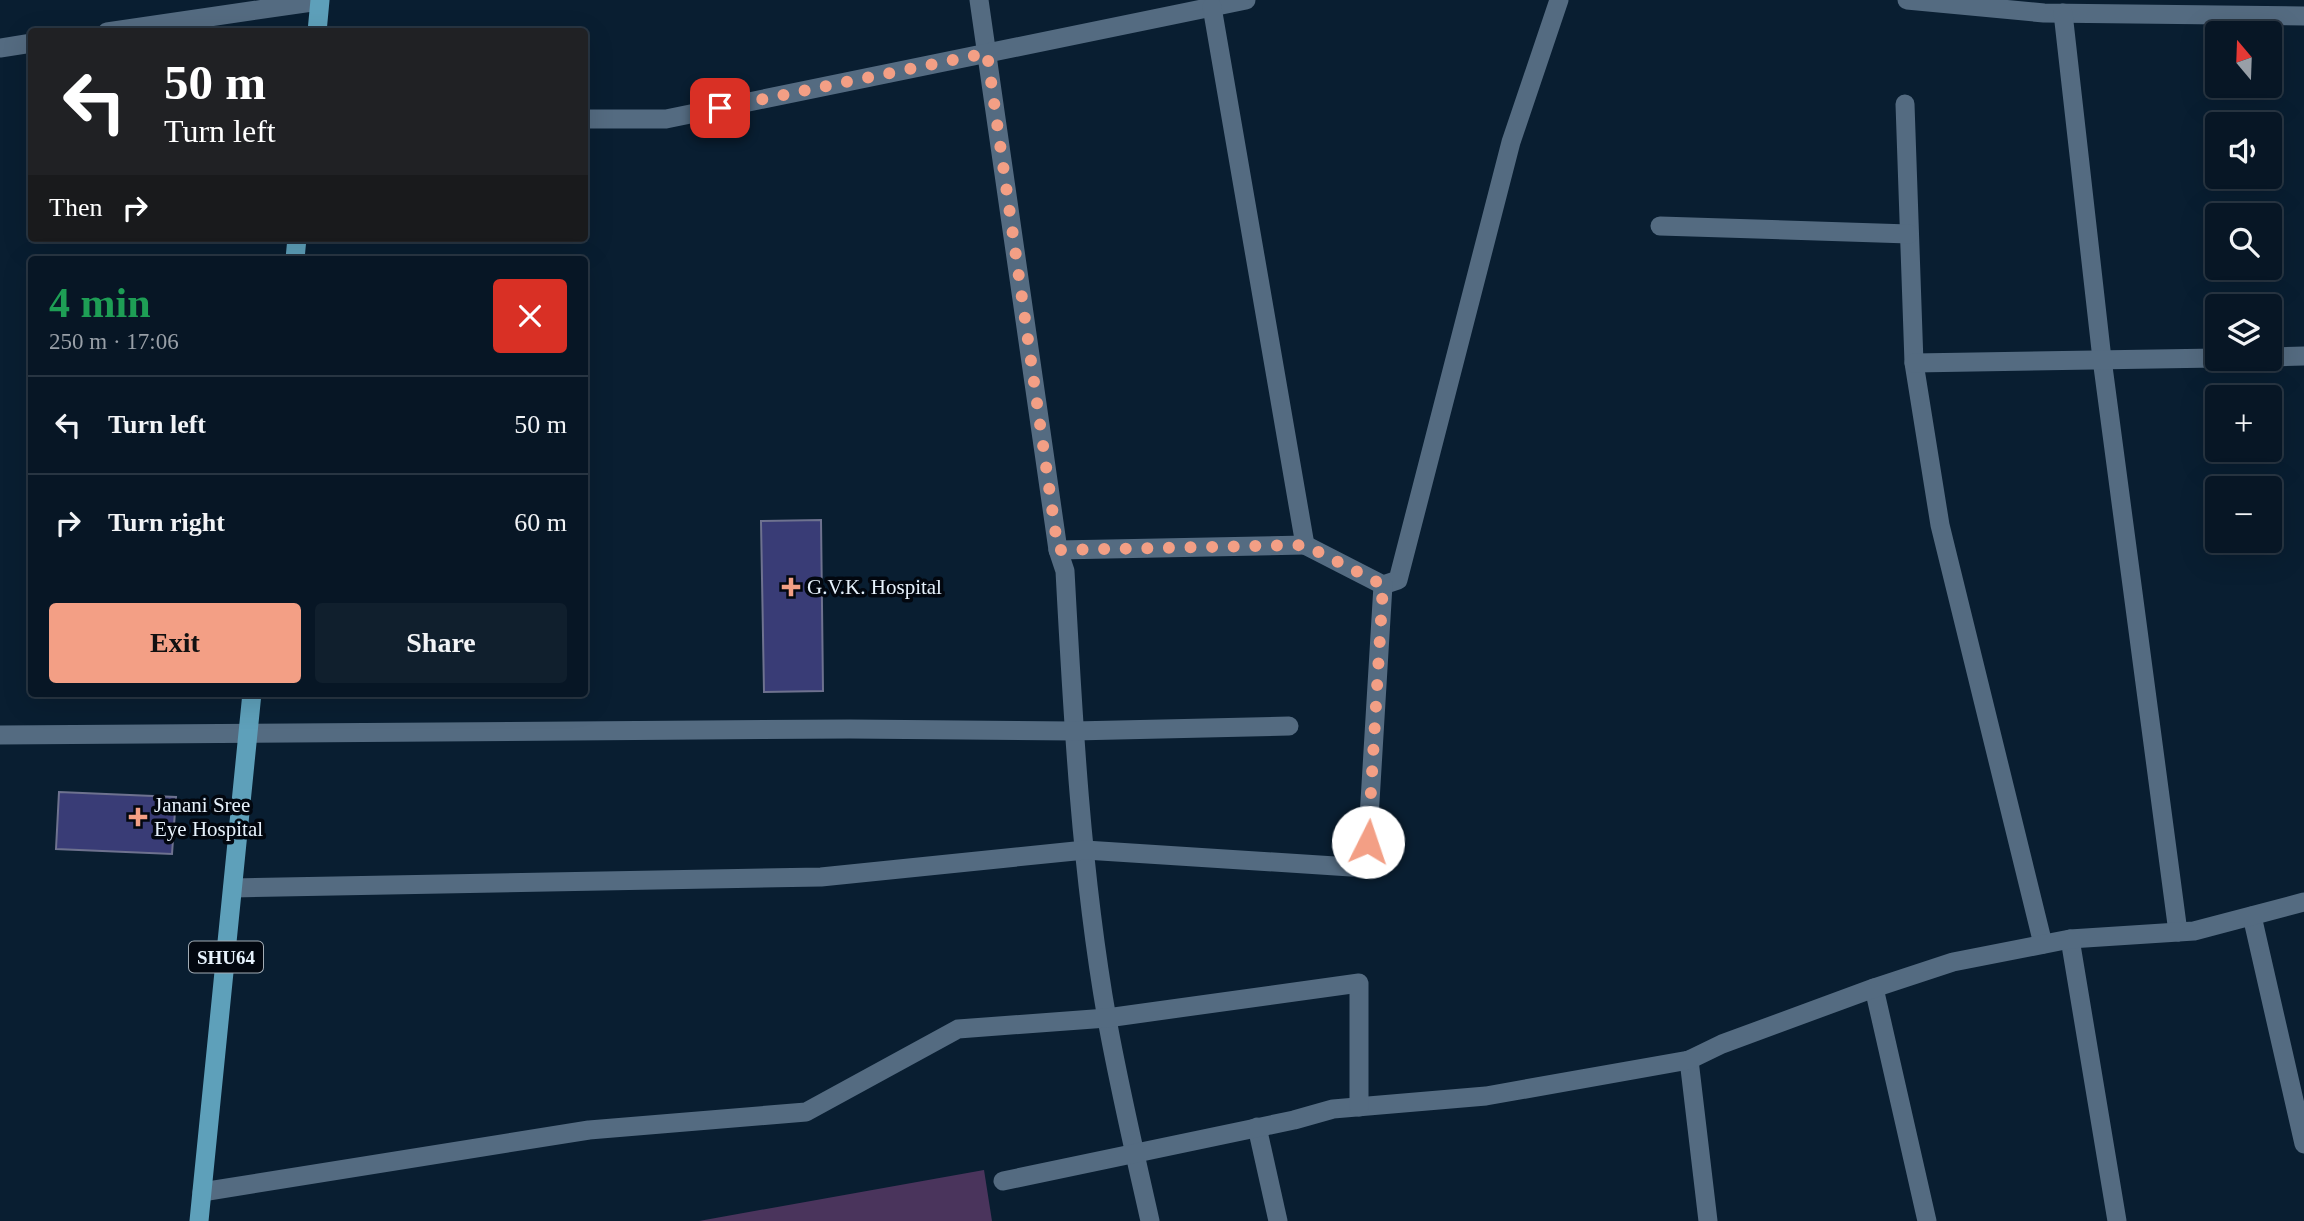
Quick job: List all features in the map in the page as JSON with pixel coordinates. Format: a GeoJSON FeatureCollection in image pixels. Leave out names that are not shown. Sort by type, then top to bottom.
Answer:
{"type":"FeatureCollection","features":[{"type":"Feature","properties":{"kind":"main road"},"geometry":{"type":"LineString","coordinates":[[317,28],[319,1]]}},
{"type":"Feature","properties":{"kind":"main road","name":"SHU64"},"geometry":{"type":"LineString","coordinates":[[199,1221],[252,697]]}},
{"type":"Feature","properties":{"kind":"street"},"geometry":{"type":"LineString","coordinates":[[979,0],[1058,550],[1065,570],[1074,731],[1085,850],[1107,1018],[1150,1221]]}},
{"type":"Feature","properties":{"kind":"street"},"geometry":{"type":"LineString","coordinates":[[588,119],[666,119],[1246,0]]}},
{"type":"Feature","properties":{"kind":"street"},"geometry":{"type":"LineString","coordinates":[[1058,550],[1305,545],[1383,585],[1398,580],[1511,142],[1559,0]]}},
{"type":"Feature","properties":{"kind":"street"},"geometry":{"type":"LineString","coordinates":[[1907,0],[2304,16]]}},
{"type":"Feature","properties":{"kind":"street"},"geometry":{"type":"LineString","coordinates":[[134,28],[319,1]]}},
{"type":"Feature","properties":{"kind":"street"},"geometry":{"type":"LineString","coordinates":[[1212,7],[1305,545]]}},
{"type":"Feature","properties":{"kind":"street"},"geometry":{"type":"LineString","coordinates":[[2054,8],[2178,932]]}},
{"type":"Feature","properties":{"kind":"street"},"geometry":{"type":"LineString","coordinates":[[0,48],[28,44]]}},
{"type":"Feature","properties":{"kind":"street"},"geometry":{"type":"LineString","coordinates":[[1905,104],[1914,363],[1940,525],[2043,944]]}},
{"type":"Feature","properties":{"kind":"street"},"geometry":{"type":"LineString","coordinates":[[1660,226],[1909,234]]}},
{"type":"Feature","properties":{"kind":"street"},"geometry":{"type":"LineString","coordinates":[[2282,357],[2304,356]]}},
{"type":"Feature","properties":{"kind":"street"},"geometry":{"type":"LineString","coordinates":[[1914,363],[2205,358]]}},
{"type":"Feature","properties":{"kind":"street"},"geometry":{"type":"LineString","coordinates":[[233,888],[821,877],[1085,850],[1366,868],[1383,585]]}},
{"type":"Feature","properties":{"kind":"street"},"geometry":{"type":"LineString","coordinates":[[0,735],[836,729],[1074,731],[1289,726]]}},
{"type":"Feature","properties":{"kind":"street"},"geometry":{"type":"LineString","coordinates":[[1003,1181],[1334,1109],[1486,1096],[1689,1060],[1722,1044],[1953,962],[2070,939],[2178,932],[2304,902]]}},
{"type":"Feature","properties":{"kind":"street"},"geometry":{"type":"LineString","coordinates":[[2252,916],[2304,1144]]}},
{"type":"Feature","properties":{"kind":"street"},"geometry":{"type":"LineString","coordinates":[[2070,939],[2117,1221]]}},
{"type":"Feature","properties":{"kind":"street"},"geometry":{"type":"LineString","coordinates":[[202,1192],[589,1130],[806,1112],[958,1029],[1107,1018],[1359,983],[1359,1107]]}},
{"type":"Feature","properties":{"kind":"street"},"geometry":{"type":"LineString","coordinates":[[1874,988],[1927,1221]]}},
{"type":"Feature","properties":{"kind":"street"},"geometry":{"type":"LineString","coordinates":[[1689,1060],[1708,1221]]}},
{"type":"Feature","properties":{"kind":"street"},"geometry":{"type":"LineString","coordinates":[[1257,1127],[1278,1221]]}},
{"type":"Feature","properties":{"kind":"shaded area"},"geometry":{"type":"Polygon","coordinates":[[[984,1170],[992,1221],[699,1221],[984,1170]]]}},
{"type":"Feature","properties":{"kind":"building"},"geometry":{"type":"Polygon","coordinates":[[[821,520],[823,691],[764,692],[761,521],[821,520]]]}},
{"type":"Feature","properties":{"kind":"building"},"geometry":{"type":"Polygon","coordinates":[[[59,792],[176,797],[172,854],[56,849],[59,792]]]}},
{"type":"Feature","properties":{"kind":"place","name":"G.V.K. Hospital"},"geometry":{"type":"Point","coordinates":[791,587]}},
{"type":"Feature","properties":{"kind":"place","name":"Janani Sree Eye Hospital"},"geometry":{"type":"Point","coordinates":[138,817]}},
{"type":"Feature","properties":{"kind":"route"},"geometry":{"type":"LineString","coordinates":[[720,108],[987,53],[1058,550],[1305,545],[1383,585],[1368,842]]}}]}
